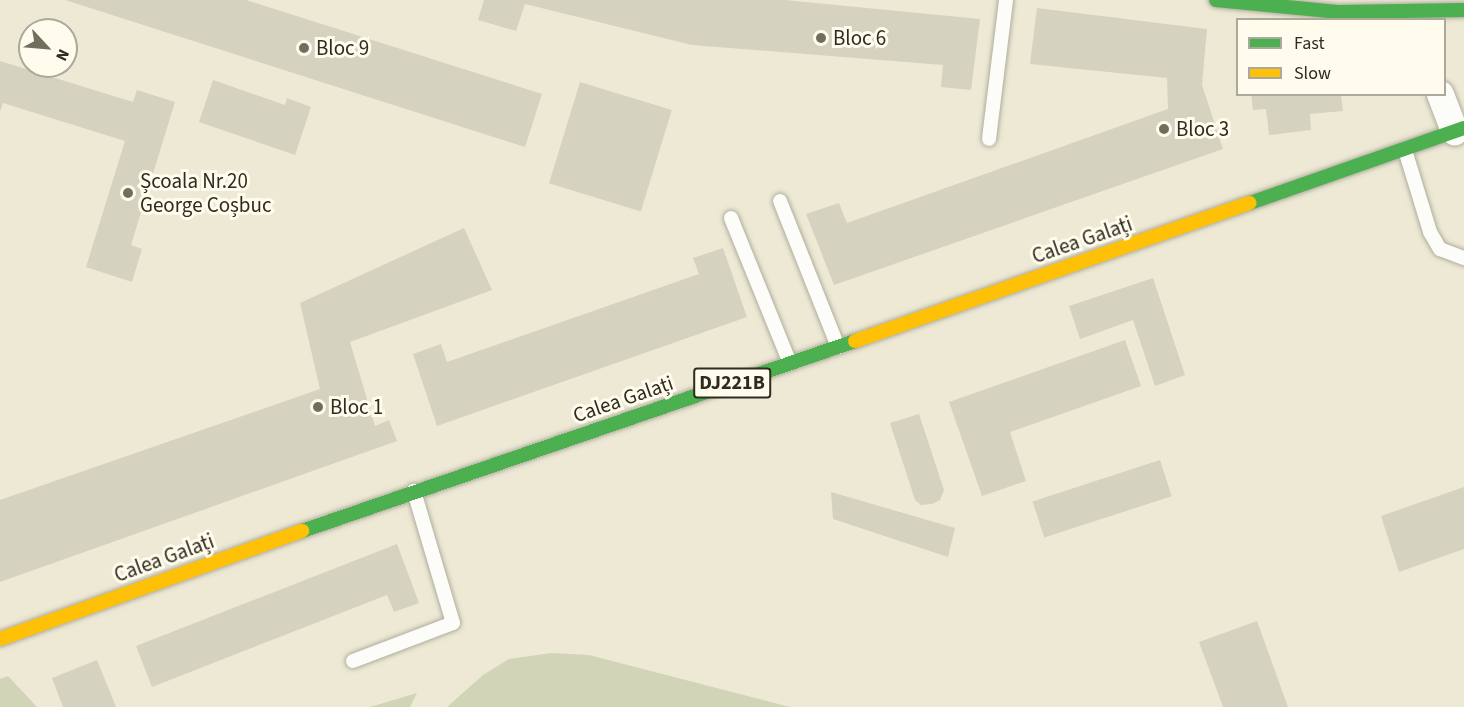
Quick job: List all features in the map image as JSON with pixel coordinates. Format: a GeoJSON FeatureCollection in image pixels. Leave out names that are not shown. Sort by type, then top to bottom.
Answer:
{"type":"FeatureCollection","features":[{"type":"Feature","properties":{"kind":"main road"},"geometry":{"type":"LineString","coordinates":[[1216,0],[1409,16],[1464,10]]}},
{"type":"Feature","properties":{"kind":"main road","name":"Calea Galați"},"geometry":{"type":"LineString","coordinates":[[0,639],[414,490],[838,347],[1459,130]]}},
{"type":"Feature","properties":{"kind":"street"},"geometry":{"type":"LineString","coordinates":[[1441,96],[1459,130]]}},
{"type":"Feature","properties":{"kind":"lane"},"geometry":{"type":"LineString","coordinates":[[989,139],[1006,0]]}},
{"type":"Feature","properties":{"kind":"lane"},"geometry":{"type":"LineString","coordinates":[[1405,150],[1430,232],[1440,249],[1464,258]]}},
{"type":"Feature","properties":{"kind":"lane"},"geometry":{"type":"LineString","coordinates":[[780,201],[838,347]]}},
{"type":"Feature","properties":{"kind":"lane"},"geometry":{"type":"LineString","coordinates":[[731,218],[790,363]]}},
{"type":"Feature","properties":{"kind":"lane"},"geometry":{"type":"LineString","coordinates":[[353,661],[453,623],[414,490]]}},
{"type":"Feature","properties":{"kind":"green space"},"geometry":{"type":"Polygon","coordinates":[[[551,653],[589,655],[790,707],[447,707],[483,675],[509,659],[551,653]]]}},
{"type":"Feature","properties":{"kind":"green space"},"geometry":{"type":"Polygon","coordinates":[[[8,676],[37,707],[0,707],[0,679],[8,676]]]}},
{"type":"Feature","properties":{"kind":"green space"},"geometry":{"type":"Polygon","coordinates":[[[417,693],[410,707],[370,707],[417,693]]]}},
{"type":"Feature","properties":{"kind":"building","name":"Bloc 9"},"geometry":{"type":"Polygon","coordinates":[[[65,0],[246,0],[542,94],[525,147],[65,0]]]}},
{"type":"Feature","properties":{"kind":"building","name":"Bloc 6"},"geometry":{"type":"Polygon","coordinates":[[[484,0],[785,0],[980,19],[971,90],[941,87],[943,65],[692,45],[525,4],[516,31],[478,20],[484,0]]]}},
{"type":"Feature","properties":{"kind":"building","name":"Bloc 3"},"geometry":{"type":"Polygon","coordinates":[[[1037,8],[1207,29],[1202,85],[1223,149],[834,285],[806,214],[839,203],[847,223],[1168,109],[1167,78],[1030,64],[1037,8]]]}},
{"type":"Feature","properties":{"kind":"building","name":"Școala Nr.20 George Coșbuc"},"geometry":{"type":"Polygon","coordinates":[[[0,61],[18,67],[18,78],[55,78],[133,102],[137,90],[175,102],[131,245],[142,249],[132,282],[86,267],[125,141],[3,103],[0,112],[0,61]]]}},
{"type":"Feature","properties":{"kind":"building"},"geometry":{"type":"Polygon","coordinates":[[[213,80],[285,105],[287,98],[311,107],[295,155],[199,122],[213,80]]]}},
{"type":"Feature","properties":{"kind":"building"},"geometry":{"type":"Polygon","coordinates":[[[580,82],[672,110],[641,211],[549,183],[580,82]]]}},
{"type":"Feature","properties":{"kind":"building"},"geometry":{"type":"Polygon","coordinates":[[[1251,96],[1341,96],[1343,111],[1310,114],[1311,130],[1269,135],[1266,109],[1253,110],[1251,96]]]}},
{"type":"Feature","properties":{"kind":"building","name":"Bloc 1"},"geometry":{"type":"Polygon","coordinates":[[[464,228],[492,290],[350,342],[375,426],[389,420],[397,441],[0,582],[0,500],[320,389],[300,303],[464,228]]]}},
{"type":"Feature","properties":{"kind":"building"},"geometry":{"type":"Polygon","coordinates":[[[723,248],[747,317],[437,426],[413,354],[441,344],[447,362],[699,274],[693,258],[723,248]]]}},
{"type":"Feature","properties":{"kind":"building"},"geometry":{"type":"Polygon","coordinates":[[[1153,278],[1185,375],[1155,386],[1133,320],[1080,339],[1069,306],[1153,278]]]}},
{"type":"Feature","properties":{"kind":"building"},"geometry":{"type":"Polygon","coordinates":[[[1125,340],[1141,386],[1010,432],[1026,481],[982,496],[949,402],[1125,340]]]}},
{"type":"Feature","properties":{"kind":"building"},"geometry":{"type":"Polygon","coordinates":[[[919,414],[944,490],[940,500],[932,504],[921,505],[915,500],[890,423],[919,414]]]}},
{"type":"Feature","properties":{"kind":"building"},"geometry":{"type":"Polygon","coordinates":[[[1160,460],[1172,496],[1044,538],[1033,501],[1160,460]]]}},
{"type":"Feature","properties":{"kind":"building"},"geometry":{"type":"Polygon","coordinates":[[[1464,487],[1464,549],[1399,572],[1381,516],[1464,487]]]}},
{"type":"Feature","properties":{"kind":"building"},"geometry":{"type":"Polygon","coordinates":[[[831,492],[955,528],[948,557],[833,519],[831,492]]]}},
{"type":"Feature","properties":{"kind":"building"},"geometry":{"type":"Polygon","coordinates":[[[397,544],[419,603],[394,612],[387,595],[152,687],[136,646],[397,544]]]}},
{"type":"Feature","properties":{"kind":"building"},"geometry":{"type":"Polygon","coordinates":[[[1257,621],[1288,707],[1223,707],[1199,642],[1257,621]]]}},
{"type":"Feature","properties":{"kind":"building"},"geometry":{"type":"Polygon","coordinates":[[[97,660],[116,707],[63,707],[52,678],[97,660]]]}},
{"type":"Feature","properties":{"kind":"traffic: fast"},"geometry":{"type":"LineString","coordinates":[[1216,0],[1339,12],[1464,10]]}},
{"type":"Feature","properties":{"kind":"traffic: fast"},"geometry":{"type":"LineString","coordinates":[[1250,203],[1464,128]]}},
{"type":"Feature","properties":{"kind":"traffic: fast"},"geometry":{"type":"LineString","coordinates":[[302,531],[855,341]]}},
{"type":"Feature","properties":{"kind":"traffic: slow"},"geometry":{"type":"LineString","coordinates":[[855,341],[1250,203]]}},
{"type":"Feature","properties":{"kind":"traffic: slow"},"geometry":{"type":"LineString","coordinates":[[0,639],[302,531]]}},
{"type":"Feature","properties":{"kind":"place","name":"Bloc 6"},"geometry":{"type":"Point","coordinates":[821,38]}},
{"type":"Feature","properties":{"kind":"place","name":"Bloc 9"},"geometry":{"type":"Point","coordinates":[304,48]}},
{"type":"Feature","properties":{"kind":"place","name":"Bloc 3"},"geometry":{"type":"Point","coordinates":[1164,129]}},
{"type":"Feature","properties":{"kind":"place","name":"Școala Nr.20 George Coșbuc"},"geometry":{"type":"Point","coordinates":[128,193]}},
{"type":"Feature","properties":{"kind":"place","name":"Bloc 1"},"geometry":{"type":"Point","coordinates":[318,407]}}]}
